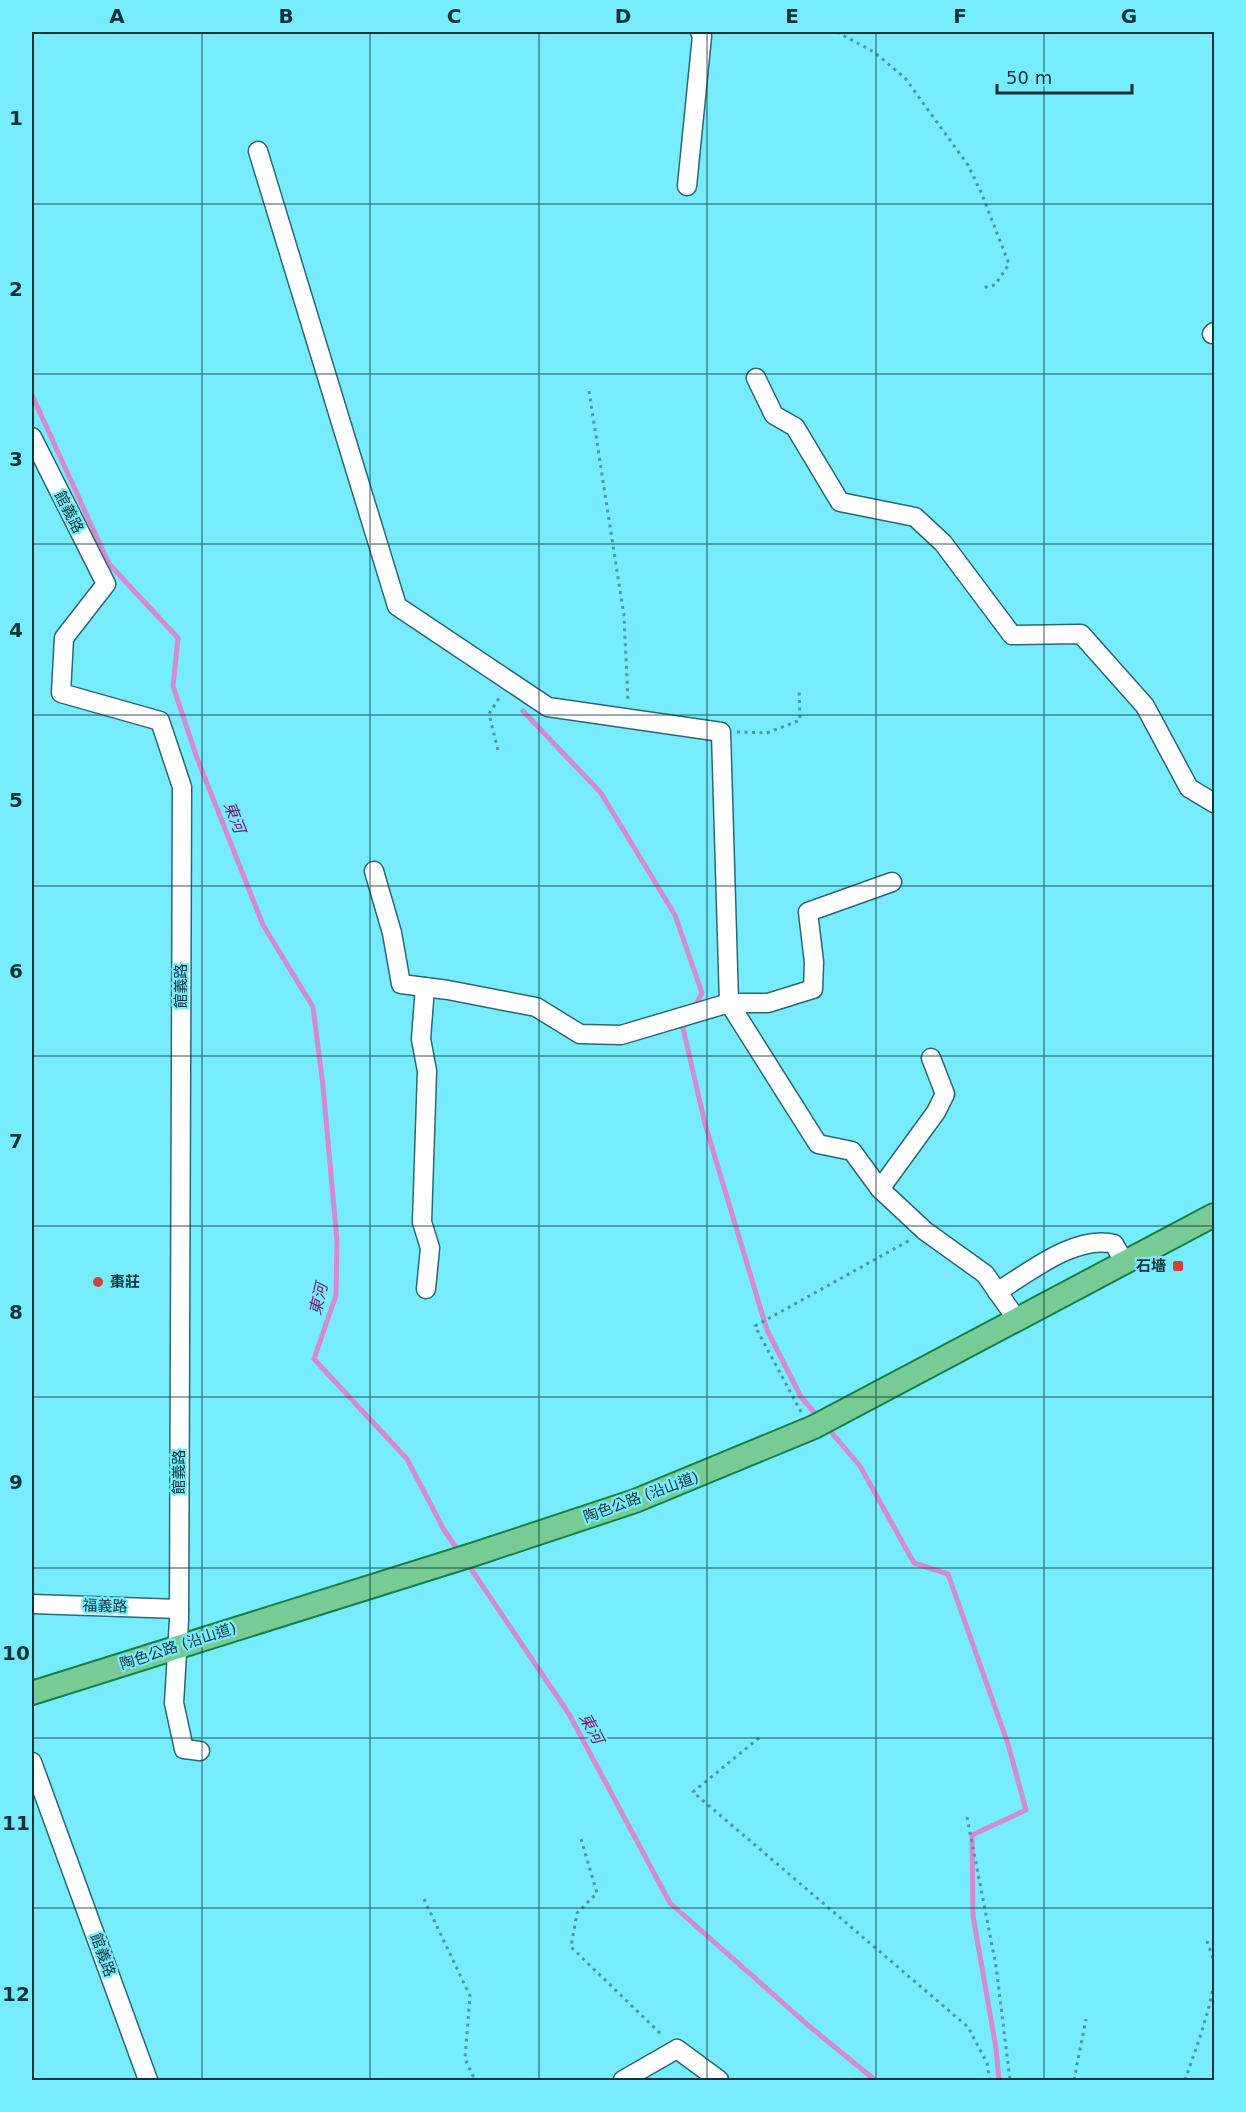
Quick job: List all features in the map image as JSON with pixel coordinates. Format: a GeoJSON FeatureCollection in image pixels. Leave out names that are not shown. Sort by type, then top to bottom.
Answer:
{"type":"FeatureCollection","features":[{"type":"Feature","properties":{"kind":"main road","name":"陶色公路 (沿山道)"},"geometry":{"type":"LineString","coordinates":[[32,1694],[635,1501],[839,1415],[1213,1218]]}},
{"type":"Feature","properties":{"kind":"street"},"geometry":{"type":"LineString","coordinates":[[687,186],[702,36],[700,32]]}},
{"type":"Feature","properties":{"kind":"street"},"geometry":{"type":"LineString","coordinates":[[258,151],[398,606],[548,707],[721,732],[729,1003],[818,1143],[852,1151],[880,1189],[926,1231],[985,1274],[1018,1321]]}},
{"type":"Feature","properties":{"kind":"street"},"geometry":{"type":"LineString","coordinates":[[756,378],[774,415],[795,427],[840,502],[915,517],[943,543],[1012,635],[1081,634],[1145,706],[1189,788],[1215,803]]}},
{"type":"Feature","properties":{"kind":"street","name":"館義路"},"geometry":{"type":"LineString","coordinates":[[32,437],[106,584],[64,638],[61,693],[160,721],[182,787],[179,1609],[174,1704],[184,1749],[200,1751]]}},
{"type":"Feature","properties":{"kind":"street"},"geometry":{"type":"LineString","coordinates":[[374,871],[392,933],[401,984],[536,1006],[580,1034],[621,1035],[729,1003],[768,1003],[813,989],[814,962],[808,912],[892,882]]}},
{"type":"Feature","properties":{"kind":"street"},"geometry":{"type":"LineString","coordinates":[[425,987],[421,1039],[427,1071],[422,1222],[430,1248],[426,1289]]}},
{"type":"Feature","properties":{"kind":"street"},"geometry":{"type":"LineString","coordinates":[[880,1189],[936,1112],[945,1094],[931,1058]]}},
{"type":"Feature","properties":{"kind":"street"},"geometry":{"type":"LineString","coordinates":[[998,1292],[1071,1248],[1104,1241],[1114,1244],[1125,1263]]}},
{"type":"Feature","properties":{"kind":"street","name":"福義路"},"geometry":{"type":"LineString","coordinates":[[32,1604],[179,1609]]}},
{"type":"Feature","properties":{"kind":"street","name":"館義路"},"geometry":{"type":"LineString","coordinates":[[32,1762],[148,2080]]}},
{"type":"Feature","properties":{"kind":"street"},"geometry":{"type":"LineString","coordinates":[[623,2080],[677,2049],[720,2080]]}},
{"type":"Feature","properties":{"kind":"path"},"geometry":{"type":"LineString","coordinates":[[837,32],[874,52],[905,78],[968,165],[1009,264],[995,285],[981,288]]}},
{"type":"Feature","properties":{"kind":"path"},"geometry":{"type":"LineString","coordinates":[[588,391],[624,616],[629,718]]}},
{"type":"Feature","properties":{"kind":"path"},"geometry":{"type":"LineString","coordinates":[[498,750],[489,714],[511,682]]}},
{"type":"Feature","properties":{"kind":"path"},"geometry":{"type":"LineString","coordinates":[[721,732],[767,733],[800,720],[799,688]]}},
{"type":"Feature","properties":{"kind":"path"},"geometry":{"type":"LineString","coordinates":[[807,1430],[755,1326],[926,1231]]}},
{"type":"Feature","properties":{"kind":"path"},"geometry":{"type":"LineString","coordinates":[[759,1738],[693,1792],[968,2027],[987,2063],[990,2080]]}},
{"type":"Feature","properties":{"kind":"path"},"geometry":{"type":"LineString","coordinates":[[967,1816],[996,1966],[1010,2080]]}},
{"type":"Feature","properties":{"kind":"path"},"geometry":{"type":"LineString","coordinates":[[581,1839],[597,1893],[577,1913],[571,1947],[677,2049]]}},
{"type":"Feature","properties":{"kind":"path"},"geometry":{"type":"LineString","coordinates":[[424,1899],[470,1996],[465,2059],[476,2080]]}},
{"type":"Feature","properties":{"kind":"path"},"geometry":{"type":"LineString","coordinates":[[1207,1941],[1215,1961]]}},
{"type":"Feature","properties":{"kind":"path"},"geometry":{"type":"LineString","coordinates":[[1185,2080],[1201,2035],[1215,1982]]}},
{"type":"Feature","properties":{"kind":"path"},"geometry":{"type":"LineString","coordinates":[[1074,2080],[1086,2019]]}},
{"type":"Feature","properties":{"kind":"waterway","name":"東河"},"geometry":{"type":"LineString","coordinates":[[32,395],[109,564],[178,638],[173,686],[197,758],[263,925],[313,1007],[323,1086],[337,1241],[336,1295],[314,1359],[407,1459],[444,1530],[460,1553]]}},
{"type":"Feature","properties":{"kind":"waterway"},"geometry":{"type":"LineString","coordinates":[[523,711],[601,793],[675,915],[702,993],[694,1008]]}},
{"type":"Feature","properties":{"kind":"waterway"},"geometry":{"type":"LineString","coordinates":[[687,1021],[683,1028],[705,1124],[767,1330],[801,1397],[820,1419]]}},
{"type":"Feature","properties":{"kind":"waterway"},"geometry":{"type":"LineString","coordinates":[[826,1426],[860,1466],[914,1563],[948,1574],[1008,1744],[1026,1810],[972,1835],[973,1916],[996,2048],[999,2080]]}},
{"type":"Feature","properties":{"kind":"waterway","name":"東河"},"geometry":{"type":"LineString","coordinates":[[467,1563],[569,1714],[670,1903],[809,2026],[875,2080]]}},
{"type":"Feature","properties":{"kind":"place","name":"石墻"},"geometry":{"type":"Point","coordinates":[1178,1266]}},
{"type":"Feature","properties":{"kind":"place","name":"棗莊"},"geometry":{"type":"Point","coordinates":[98,1282]}}]}
